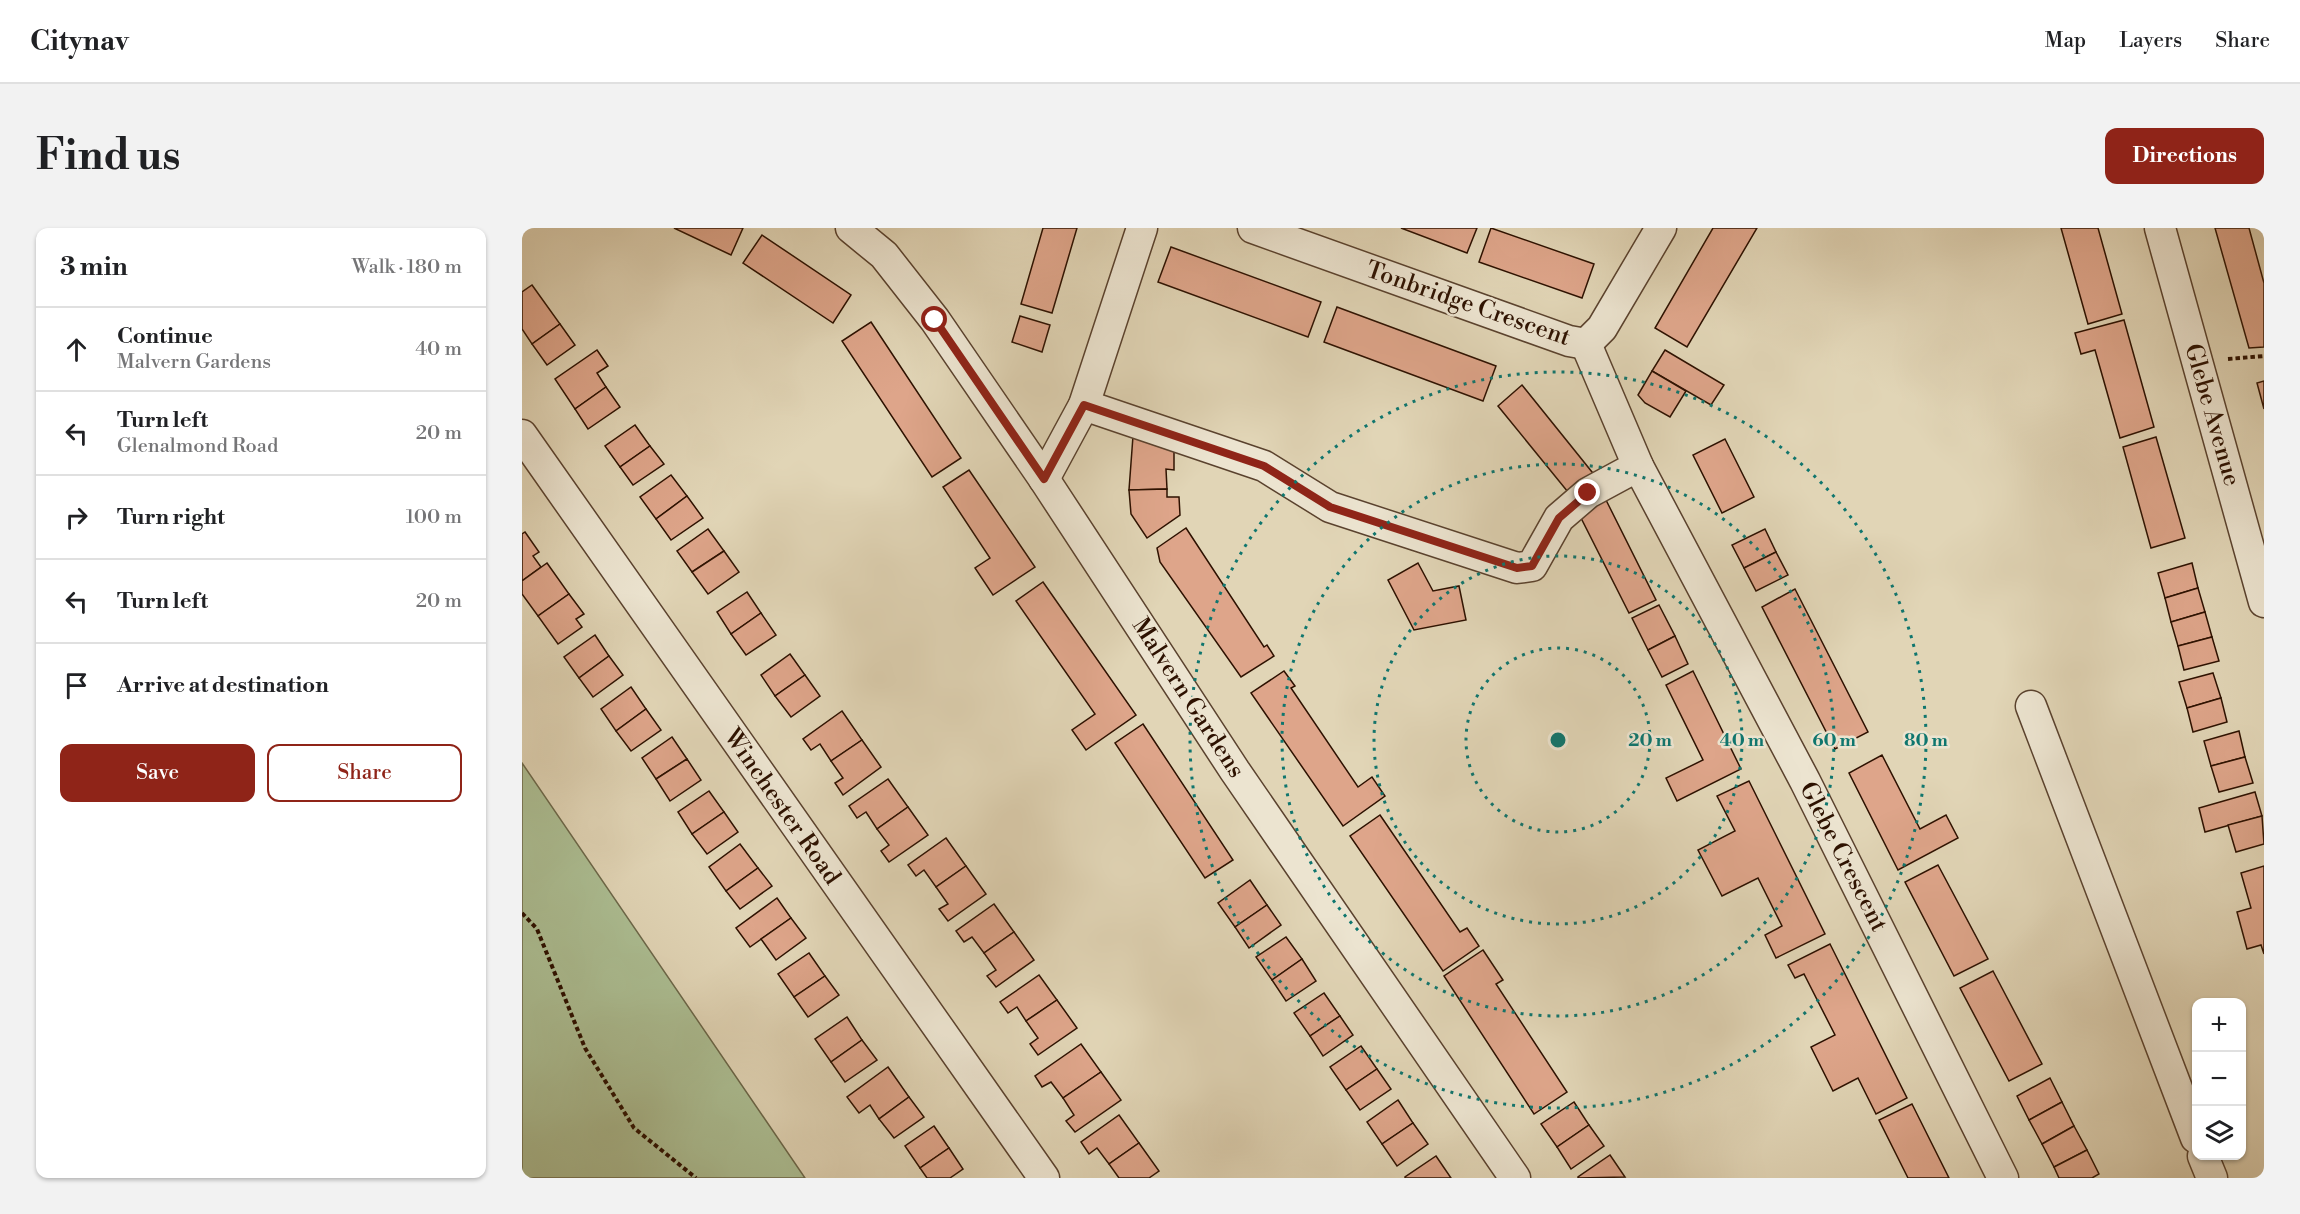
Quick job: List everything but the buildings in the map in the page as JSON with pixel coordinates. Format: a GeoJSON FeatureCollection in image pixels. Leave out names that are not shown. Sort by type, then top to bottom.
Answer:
{"type":"FeatureCollection","features":[{"type":"Feature","properties":{"kind":"street","name":"Malvern Gardens"},"geometry":{"type":"LineString","coordinates":[[850,228],[884,255],[935,320],[1044,479],[1235,771],[1515,1178]]}},
{"type":"Feature","properties":{"kind":"street"},"geometry":{"type":"LineString","coordinates":[[1044,479],[1084,405],[1142,228]]}},
{"type":"Feature","properties":{"kind":"street","name":"Tonbridge Crescent"},"geometry":{"type":"LineString","coordinates":[[1253,228],[1569,341],[1586,344],[1602,328],[1661,228]]}},
{"type":"Feature","properties":{"kind":"street","name":"Glebe Avenue"},"geometry":{"type":"LineString","coordinates":[[2160,228],[2264,602]]}},
{"type":"Feature","properties":{"kind":"street","name":"Glebe Crescent"},"geometry":{"type":"LineString","coordinates":[[1586,344],[1638,466],[1805,781],[2003,1178]]}},
{"type":"Feature","properties":{"kind":"street"},"geometry":{"type":"LineString","coordinates":[[1084,405],[1264,466],[1330,507],[1517,568],[1532,566],[1559,518],[1588,493],[1638,466]]}},
{"type":"Feature","properties":{"kind":"street","name":"Winchester Road"},"geometry":{"type":"LineString","coordinates":[[522,435],[1044,1178]]}},
{"type":"Feature","properties":{"kind":"street"},"geometry":{"type":"LineString","coordinates":[[2031,706],[2192,1128]]}},
{"type":"Feature","properties":{"kind":"street"},"geometry":{"type":"LineString","coordinates":[[2205,1160],[2212,1178]]}},
{"type":"Feature","properties":{"kind":"path"},"geometry":{"type":"LineString","coordinates":[[522,913],[537,929],[585,1048],[633,1128],[696,1178]]}},
{"type":"Feature","properties":{"kind":"green space"},"geometry":{"type":"Polygon","coordinates":[[[522,763],[805,1178],[522,1178],[522,763]]]}},
{"type":"Feature","properties":{"kind":"route"},"geometry":{"type":"LineString","coordinates":[[935,320],[1044,479],[1084,405],[1264,466],[1330,507],[1517,568],[1532,566],[1559,518],[1588,493]]}}]}
